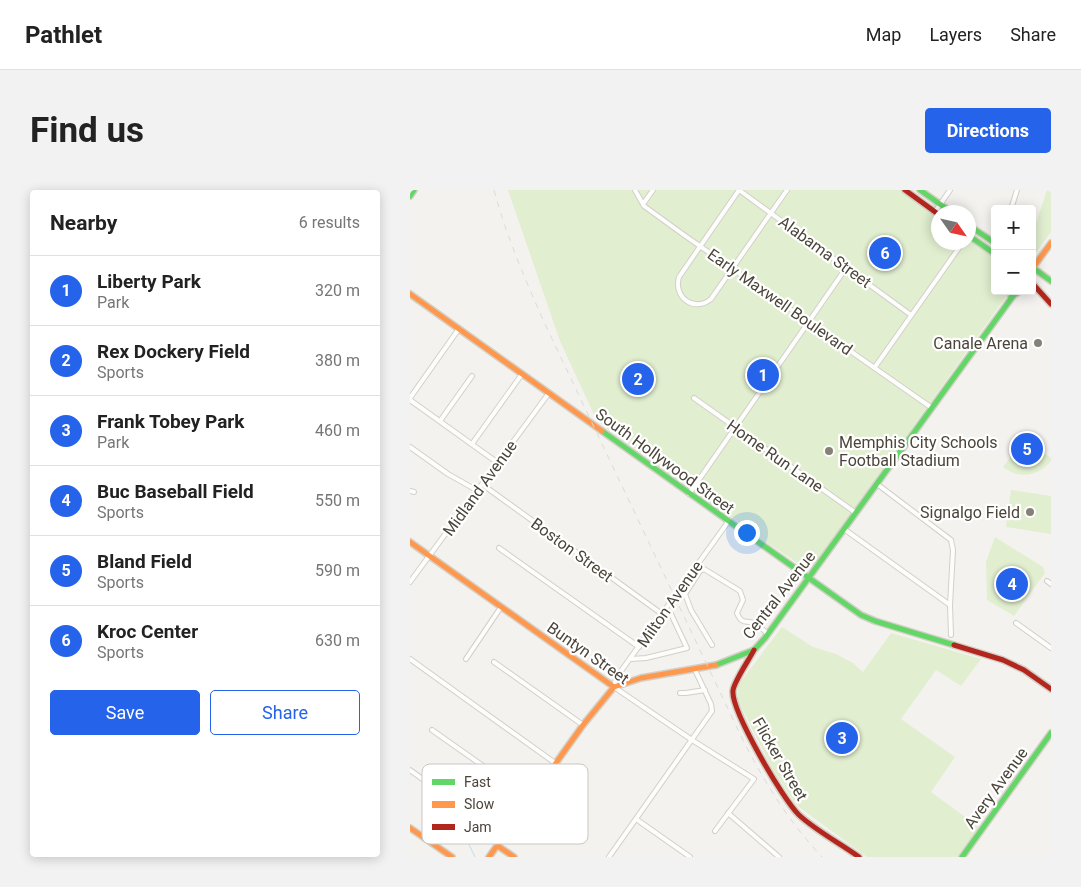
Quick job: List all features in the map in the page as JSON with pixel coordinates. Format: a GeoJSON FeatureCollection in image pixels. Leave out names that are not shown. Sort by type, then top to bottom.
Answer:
{"type":"FeatureCollection","features":[{"type":"Feature","properties":{"kind":"main road"},"geometry":{"type":"LineString","coordinates":[[410,196],[414,190]]}},
{"type":"Feature","properties":{"kind":"main road"},"geometry":{"type":"LineString","coordinates":[[905,190],[931,209]]}},
{"type":"Feature","properties":{"kind":"main road"},"geometry":{"type":"LineString","coordinates":[[920,190],[940,205]]}},
{"type":"Feature","properties":{"kind":"main road"},"geometry":{"type":"LineString","coordinates":[[976,229],[991,239]]}},
{"type":"Feature","properties":{"kind":"main road"},"geometry":{"type":"LineString","coordinates":[[976,241],[991,251]]}},
{"type":"Feature","properties":{"kind":"main road"},"geometry":{"type":"LineString","coordinates":[[1036,264],[1051,243]]}},
{"type":"Feature","properties":{"kind":"main road"},"geometry":{"type":"LineString","coordinates":[[1036,270],[1051,280]]}},
{"type":"Feature","properties":{"kind":"main road"},"geometry":{"type":"LineString","coordinates":[[1036,289],[1051,304]]}},
{"type":"Feature","properties":{"kind":"main road","name":"South Hollywood Street"},"geometry":{"type":"LineString","coordinates":[[410,295],[861,615],[1003,660],[1024,670],[1051,689]]}},
{"type":"Feature","properties":{"kind":"main road","name":"Central Avenue"},"geometry":{"type":"LineString","coordinates":[[614,686],[641,678],[695,670],[735,659],[754,650],[810,578],[1014,295]]}},
{"type":"Feature","properties":{"kind":"main road","name":"Buntyn Street"},"geometry":{"type":"LineString","coordinates":[[410,542],[614,686]]}},
{"type":"Feature","properties":{"kind":"main road","name":"Flicker Street"},"geometry":{"type":"LineString","coordinates":[[754,650],[745,668],[732,685],[732,695],[734,704],[755,746],[787,802],[800,816],[859,857]]}},
{"type":"Feature","properties":{"kind":"main road"},"geometry":{"type":"LineString","coordinates":[[556,763],[614,686]]}},
{"type":"Feature","properties":{"kind":"main road","name":"Avery Avenue"},"geometry":{"type":"LineString","coordinates":[[962,857],[1051,734]]}},
{"type":"Feature","properties":{"kind":"main road"},"geometry":{"type":"LineString","coordinates":[[410,828],[422,836]]}},
{"type":"Feature","properties":{"kind":"main road"},"geometry":{"type":"LineString","coordinates":[[433,844],[452,857]]}},
{"type":"Feature","properties":{"kind":"main road"},"geometry":{"type":"LineString","coordinates":[[490,857],[498,846],[514,857]]}},
{"type":"Feature","properties":{"kind":"street","name":"Early Maxwell Boulevard"},"geometry":{"type":"LineString","coordinates":[[635,190],[643,204],[700,246],[932,408]]}},
{"type":"Feature","properties":{"kind":"street"},"geometry":{"type":"LineString","coordinates":[[643,204],[653,190]]}},
{"type":"Feature","properties":{"kind":"street"},"geometry":{"type":"LineString","coordinates":[[739,190],[681,274],[678,288],[680,296],[686,301],[693,304],[708,302],[787,190]]}},
{"type":"Feature","properties":{"kind":"street","name":"Alabama Street"},"geometry":{"type":"LineString","coordinates":[[739,190],[911,315]]}},
{"type":"Feature","properties":{"kind":"street"},"geometry":{"type":"LineString","coordinates":[[940,205],[950,190]]}},
{"type":"Feature","properties":{"kind":"street"},"geometry":{"type":"LineString","coordinates":[[1012,205],[1017,190]]}},
{"type":"Feature","properties":{"kind":"street"},"geometry":{"type":"LineString","coordinates":[[988,249],[991,245]]}},
{"type":"Feature","properties":{"kind":"street"},"geometry":{"type":"LineString","coordinates":[[875,368],[957,250]]}},
{"type":"Feature","properties":{"kind":"street"},"geometry":{"type":"LineString","coordinates":[[689,494],[846,268]]}},
{"type":"Feature","properties":{"kind":"street"},"geometry":{"type":"LineString","coordinates":[[458,330],[410,399],[498,464]]}},
{"type":"Feature","properties":{"kind":"street"},"geometry":{"type":"LineString","coordinates":[[472,444],[522,374]]}},
{"type":"Feature","properties":{"kind":"street"},"geometry":{"type":"LineString","coordinates":[[440,421],[472,376]]}},
{"type":"Feature","properties":{"kind":"street","name":"Midland Avenue"},"geometry":{"type":"LineString","coordinates":[[410,582],[549,393]]}},
{"type":"Feature","properties":{"kind":"street","name":"Home Run Lane"},"geometry":{"type":"LineString","coordinates":[[694,398],[856,513]]}},
{"type":"Feature","properties":{"kind":"street"},"geometry":{"type":"LineString","coordinates":[[410,447],[448,474],[478,491]]}},
{"type":"Feature","properties":{"kind":"street"},"geometry":{"type":"LineString","coordinates":[[877,484],[952,540],[951,635]]}},
{"type":"Feature","properties":{"kind":"street","name":"Boston Street"},"geometry":{"type":"LineString","coordinates":[[482,485],[662,614]]}},
{"type":"Feature","properties":{"kind":"street","name":"Milton Avenue"},"geometry":{"type":"LineString","coordinates":[[614,686],[616,678],[728,522]]}},
{"type":"Feature","properties":{"kind":"street"},"geometry":{"type":"LineString","coordinates":[[844,529],[950,605]]}},
{"type":"Feature","properties":{"kind":"street"},"geometry":{"type":"LineString","coordinates":[[499,548],[639,647]]}},
{"type":"Feature","properties":{"kind":"street"},"geometry":{"type":"LineString","coordinates":[[712,645],[685,594],[700,571],[704,569],[740,591],[743,600],[737,613],[738,616],[745,622],[755,624],[768,634]]}},
{"type":"Feature","properties":{"kind":"street"},"geometry":{"type":"LineString","coordinates":[[1047,581],[1051,584]]}},
{"type":"Feature","properties":{"kind":"street"},"geometry":{"type":"LineString","coordinates":[[466,659],[501,607]]}},
{"type":"Feature","properties":{"kind":"street"},"geometry":{"type":"LineString","coordinates":[[630,659],[646,658],[687,648],[671,614]]}},
{"type":"Feature","properties":{"kind":"street"},"geometry":{"type":"LineString","coordinates":[[1016,623],[1051,648]]}},
{"type":"Feature","properties":{"kind":"street"},"geometry":{"type":"LineString","coordinates":[[410,659],[556,763]]}},
{"type":"Feature","properties":{"kind":"street"},"geometry":{"type":"LineString","coordinates":[[494,662],[583,725]]}},
{"type":"Feature","properties":{"kind":"street"},"geometry":{"type":"LineString","coordinates":[[609,857],[712,710],[712,704],[695,670]]}},
{"type":"Feature","properties":{"kind":"street","name":"Buntyn Street"},"geometry":{"type":"LineString","coordinates":[[614,686],[692,740],[754,779],[728,814]]}},
{"type":"Feature","properties":{"kind":"street"},"geometry":{"type":"LineString","coordinates":[[680,693],[705,690]]}},
{"type":"Feature","properties":{"kind":"street"},"geometry":{"type":"LineString","coordinates":[[432,730],[480,764]]}},
{"type":"Feature","properties":{"kind":"street"},"geometry":{"type":"LineString","coordinates":[[410,770],[422,779]]}},
{"type":"Feature","properties":{"kind":"street"},"geometry":{"type":"LineString","coordinates":[[715,831],[728,814],[780,857]]}},
{"type":"Feature","properties":{"kind":"street"},"geometry":{"type":"LineString","coordinates":[[636,819],[690,857]]}},
{"type":"Feature","properties":{"kind":"street"},"geometry":{"type":"LineString","coordinates":[[770,857],[773,852]]}},
{"type":"Feature","properties":{"kind":"green space"},"geometry":{"type":"Polygon","coordinates":[[[508,190],[900,190],[931,212],[931,250],[976,250],[976,244],[991,255],[991,295],[1007,295],[813,566],[807,569],[760,538],[607,429],[596,419],[560,341],[508,190]]]}},
{"type":"Feature","properties":{"kind":"green space"},"geometry":{"type":"Polygon","coordinates":[[[1047,190],[1051,190],[1051,232],[1036,253],[1036,223],[1047,190]]]}},
{"type":"Feature","properties":{"kind":"green space"},"geometry":{"type":"Polygon","coordinates":[[[1023,440],[1026,440],[1051,458],[1051,461],[1046,466],[1035,473],[1016,474],[1003,467],[1023,440]]]}},
{"type":"Feature","properties":{"kind":"green space","name":"Signalgo Field"},"geometry":{"type":"Polygon","coordinates":[[[1011,490],[1051,496],[1051,534],[1006,527],[1011,490]]]}},
{"type":"Feature","properties":{"kind":"green space"},"geometry":{"type":"Polygon","coordinates":[[[995,537],[1043,567],[1045,573],[1014,616],[987,600],[986,562],[995,537]]]}},
{"type":"Feature","properties":{"kind":"green space"},"geometry":{"type":"Polygon","coordinates":[[[782,627],[813,647],[836,654],[853,663],[863,672],[891,633],[981,659],[961,686],[936,670],[901,719],[955,757],[931,792],[979,827],[957,857],[867,857],[799,807],[790,796],[770,765],[738,700],[738,685],[782,627]]]}},
{"type":"Feature","properties":{"kind":"waterway"},"geometry":{"type":"LineString","coordinates":[[469,844],[475,857]]}},
{"type":"Feature","properties":{"kind":"railway"},"geometry":{"type":"LineString","coordinates":[[494,190],[510,240],[544,322],[739,732],[776,798],[822,857]]}},
{"type":"Feature","properties":{"kind":"traffic: fast"},"geometry":{"type":"LineString","coordinates":[[410,196],[414,190]]}},
{"type":"Feature","properties":{"kind":"traffic: fast"},"geometry":{"type":"LineString","coordinates":[[920,190],[941,205]]}},
{"type":"Feature","properties":{"kind":"traffic: fast"},"geometry":{"type":"LineString","coordinates":[[976,230],[991,240]]}},
{"type":"Feature","properties":{"kind":"traffic: fast"},"geometry":{"type":"LineString","coordinates":[[976,241],[991,251]]}},
{"type":"Feature","properties":{"kind":"traffic: fast"},"geometry":{"type":"LineString","coordinates":[[1036,270],[1051,281]]}},
{"type":"Feature","properties":{"kind":"traffic: fast"},"geometry":{"type":"LineString","coordinates":[[716,665],[754,650],[765,638],[1013,296]]}},
{"type":"Feature","properties":{"kind":"traffic: fast"},"geometry":{"type":"LineString","coordinates":[[602,431],[861,615],[954,645]]}},
{"type":"Feature","properties":{"kind":"traffic: fast"},"geometry":{"type":"LineString","coordinates":[[962,857],[1051,733]]}},
{"type":"Feature","properties":{"kind":"traffic: slow"},"geometry":{"type":"LineString","coordinates":[[1036,264],[1051,243]]}},
{"type":"Feature","properties":{"kind":"traffic: slow"},"geometry":{"type":"LineString","coordinates":[[410,294],[602,431]]}},
{"type":"Feature","properties":{"kind":"traffic: slow"},"geometry":{"type":"LineString","coordinates":[[410,542],[614,687]]}},
{"type":"Feature","properties":{"kind":"traffic: slow"},"geometry":{"type":"LineString","coordinates":[[555,764],[583,725],[614,687],[641,678],[716,665]]}},
{"type":"Feature","properties":{"kind":"traffic: slow"},"geometry":{"type":"LineString","coordinates":[[410,828],[422,836]]}},
{"type":"Feature","properties":{"kind":"traffic: slow"},"geometry":{"type":"LineString","coordinates":[[433,844],[452,857]]}},
{"type":"Feature","properties":{"kind":"traffic: slow"},"geometry":{"type":"LineString","coordinates":[[489,857],[498,844]]}},
{"type":"Feature","properties":{"kind":"traffic: slow"},"geometry":{"type":"LineString","coordinates":[[498,846],[514,857]]}},
{"type":"Feature","properties":{"kind":"traffic: jam"},"geometry":{"type":"LineString","coordinates":[[905,190],[931,209]]}},
{"type":"Feature","properties":{"kind":"traffic: jam"},"geometry":{"type":"LineString","coordinates":[[1036,287],[1051,304]]}},
{"type":"Feature","properties":{"kind":"traffic: jam"},"geometry":{"type":"LineString","coordinates":[[954,645],[1003,660],[1024,670],[1051,689]]}},
{"type":"Feature","properties":{"kind":"traffic: jam"},"geometry":{"type":"LineString","coordinates":[[754,650],[738,677],[733,691],[740,716],[749,735],[782,792],[799,815],[859,857]]}},
{"type":"Feature","properties":{"kind":"place","name":"Kroc Center"},"geometry":{"type":"Point","coordinates":[885,253]}},
{"type":"Feature","properties":{"kind":"place","name":"Canale Arena"},"geometry":{"type":"Point","coordinates":[1038,343]}},
{"type":"Feature","properties":{"kind":"place","name":"Liberty Park"},"geometry":{"type":"Point","coordinates":[763,375]}},
{"type":"Feature","properties":{"kind":"place","name":"Rex Dockery Field"},"geometry":{"type":"Point","coordinates":[638,379]}},
{"type":"Feature","properties":{"kind":"place","name":"Bland Field"},"geometry":{"type":"Point","coordinates":[1027,449]}},
{"type":"Feature","properties":{"kind":"place","name":"Memphis City Schools Football Stadium"},"geometry":{"type":"Point","coordinates":[829,451]}},
{"type":"Feature","properties":{"kind":"place","name":"Signalgo Field"},"geometry":{"type":"Point","coordinates":[1030,512]}},
{"type":"Feature","properties":{"kind":"place","name":"Buc Baseball Field"},"geometry":{"type":"Point","coordinates":[1012,584]}},
{"type":"Feature","properties":{"kind":"place","name":"Frank Tobey Park"},"geometry":{"type":"Point","coordinates":[842,738]}}]}
